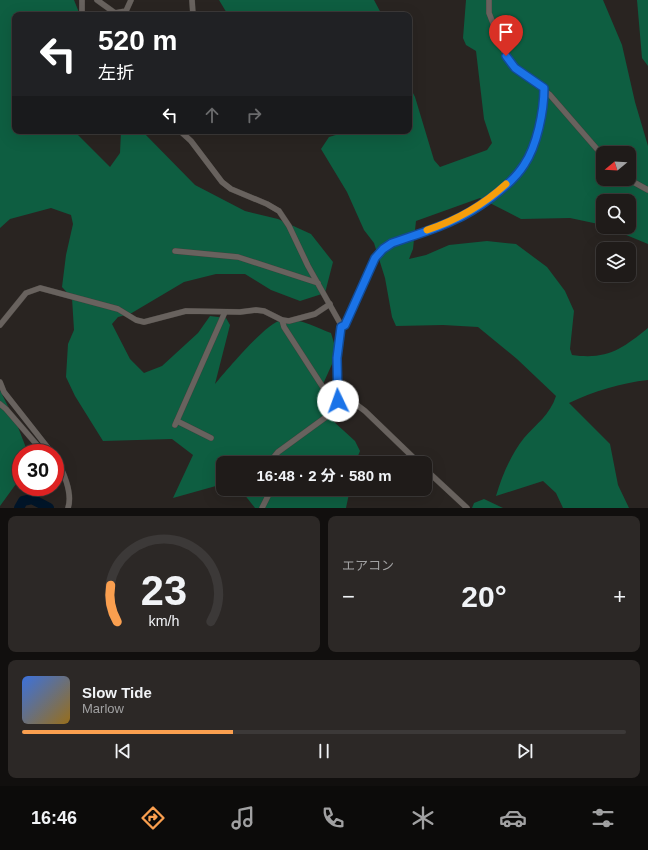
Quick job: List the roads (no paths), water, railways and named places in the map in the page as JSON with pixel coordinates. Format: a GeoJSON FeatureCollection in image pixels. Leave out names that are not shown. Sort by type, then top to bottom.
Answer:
{"type":"FeatureCollection","features":[{"type":"Feature","properties":{"kind":"street"},"geometry":{"type":"LineString","coordinates":[[82,0],[82,12]]}},
{"type":"Feature","properties":{"kind":"street"},"geometry":{"type":"LineString","coordinates":[[97,0],[114,12]]}},
{"type":"Feature","properties":{"kind":"street"},"geometry":{"type":"LineString","coordinates":[[120,12],[126,11],[131,0]]}},
{"type":"Feature","properties":{"kind":"street"},"geometry":{"type":"LineString","coordinates":[[192,0],[193,12]]}},
{"type":"Feature","properties":{"kind":"street"},"geometry":{"type":"LineString","coordinates":[[489,0],[489,13],[506,56],[515,68],[544,88],[596,148]]}},
{"type":"Feature","properties":{"kind":"street"},"geometry":{"type":"LineString","coordinates":[[341,327],[345,325],[375,258],[383,249],[392,243],[454,221],[495,194],[518,173],[525,164],[533,145],[544,104],[544,88]]}},
{"type":"Feature","properties":{"kind":"street"},"geometry":{"type":"LineString","coordinates":[[183,134],[191,141],[222,182],[242,194],[267,204],[285,219],[302,255],[339,318],[341,327],[337,358],[337,410],[278,452],[275,456]]}},
{"type":"Feature","properties":{"kind":"street"},"geometry":{"type":"LineString","coordinates":[[636,183],[648,190]]}},
{"type":"Feature","properties":{"kind":"street"},"geometry":{"type":"LineString","coordinates":[[175,251],[238,256],[318,283]]}},
{"type":"Feature","properties":{"kind":"street"},"geometry":{"type":"LineString","coordinates":[[0,325],[26,293],[40,288],[118,309],[136,320],[144,322],[186,312],[256,310],[264,311],[282,320],[302,319],[315,314],[330,304]]}},
{"type":"Feature","properties":{"kind":"street"},"geometry":{"type":"LineString","coordinates":[[211,438],[176,423],[225,312]]}},
{"type":"Feature","properties":{"kind":"street"},"geometry":{"type":"LineString","coordinates":[[282,320],[284,327],[337,410]]}},
{"type":"Feature","properties":{"kind":"street"},"geometry":{"type":"LineString","coordinates":[[0,382],[4,392],[45,444]]}},
{"type":"Feature","properties":{"kind":"street"},"geometry":{"type":"LineString","coordinates":[[338,401],[353,402],[365,411],[412,456]]}},
{"type":"Feature","properties":{"kind":"street"},"geometry":{"type":"LineString","coordinates":[[0,404],[36,444]]}},
{"type":"Feature","properties":{"kind":"street"},"geometry":{"type":"LineString","coordinates":[[432,476],[467,508]]}},
{"type":"Feature","properties":{"kind":"street"},"geometry":{"type":"LineString","coordinates":[[64,478],[69,497],[68,508]]}},
{"type":"Feature","properties":{"kind":"street"},"geometry":{"type":"LineString","coordinates":[[262,508],[268,496]]}},
{"type":"Feature","properties":{"kind":"waterway"},"geometry":{"type":"LineString","coordinates":[[19,508],[23,501],[32,499],[49,508]]}}]}
